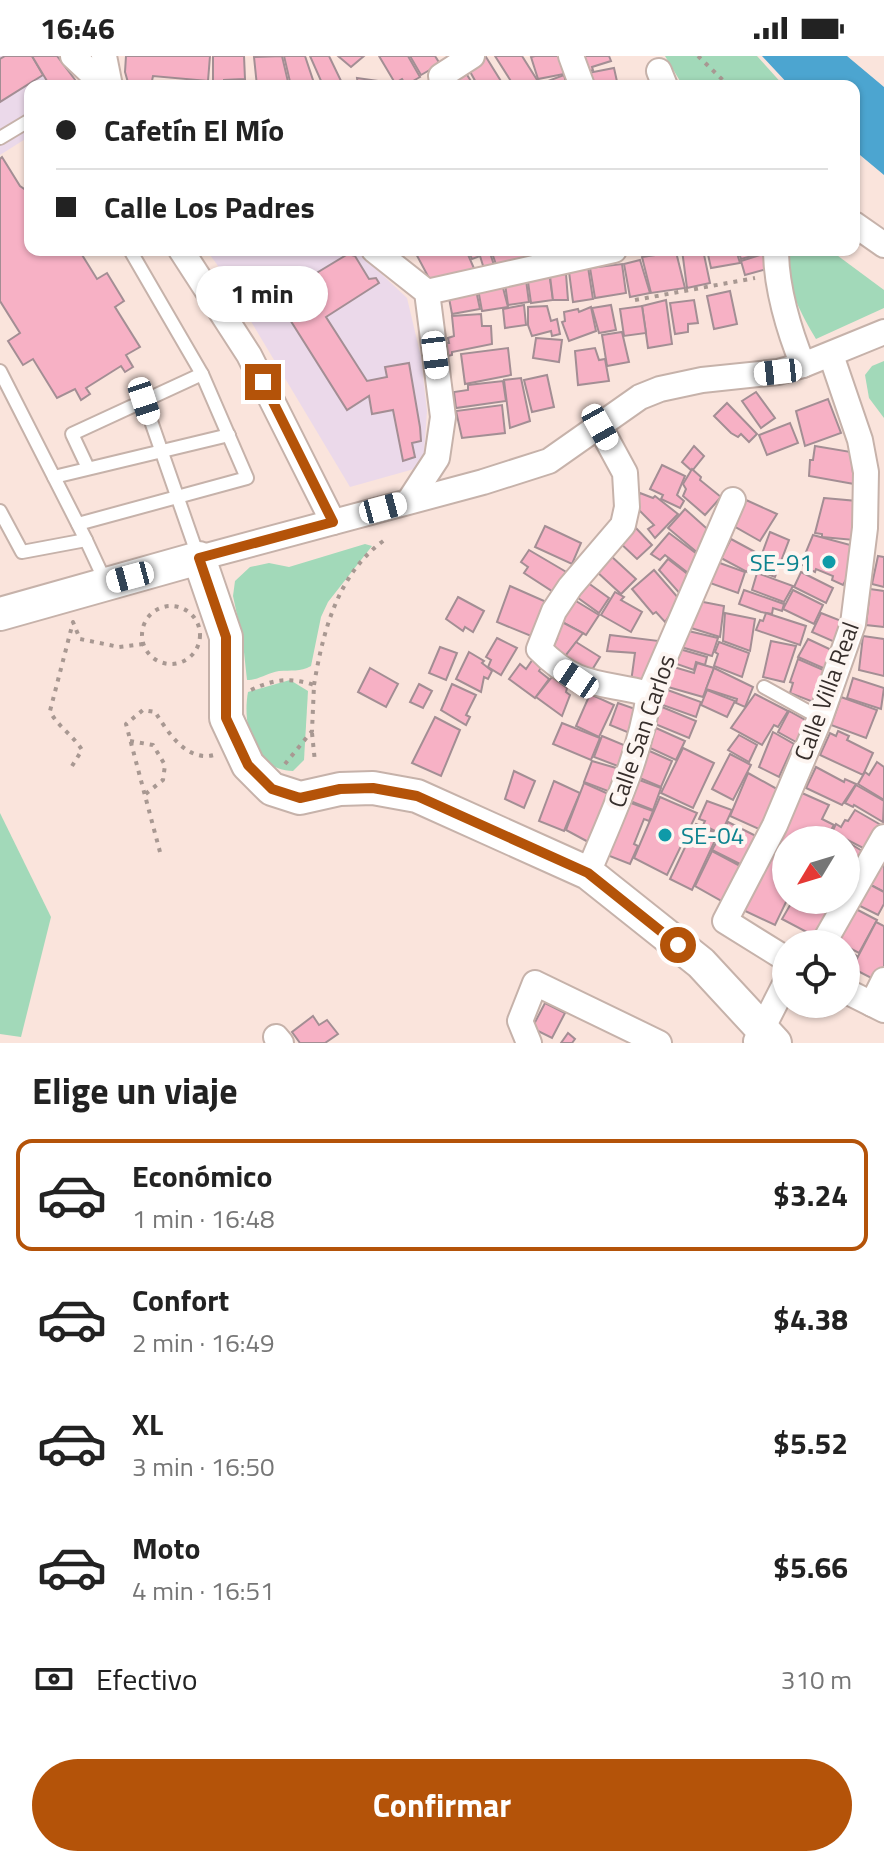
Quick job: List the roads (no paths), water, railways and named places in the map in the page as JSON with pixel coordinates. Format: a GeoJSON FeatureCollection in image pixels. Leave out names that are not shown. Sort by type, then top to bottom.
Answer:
{"type":"FeatureCollection","features":[{"type":"Feature","properties":{"kind":"street"},"geometry":{"type":"LineString","coordinates":[[73,56],[100,80]]}},
{"type":"Feature","properties":{"kind":"street"},"geometry":{"type":"LineString","coordinates":[[104,56],[106,80]]}},
{"type":"Feature","properties":{"kind":"street"},"geometry":{"type":"LineString","coordinates":[[441,76],[472,56]]}},
{"type":"Feature","properties":{"kind":"street"},"geometry":{"type":"LineString","coordinates":[[571,56],[580,80]]}},
{"type":"Feature","properties":{"kind":"street"},"geometry":{"type":"LineString","coordinates":[[860,228],[884,245]]}},
{"type":"Feature","properties":{"kind":"street"},"geometry":{"type":"LineString","coordinates":[[185,256],[249,355],[333,522]]}},
{"type":"Feature","properties":{"kind":"street"},"geometry":{"type":"LineString","coordinates":[[382,256],[427,292],[443,417],[437,458],[409,501]]}},
{"type":"Feature","properties":{"kind":"street"},"geometry":{"type":"LineString","coordinates":[[427,292],[587,256]]}},
{"type":"Feature","properties":{"kind":"street"},"geometry":{"type":"LineString","coordinates":[[777,262],[803,365]]}},
{"type":"Feature","properties":{"kind":"street"},"geometry":{"type":"LineString","coordinates":[[0,638],[0,616],[106,583],[549,461],[640,397],[660,389],[702,380],[778,372],[831,355],[884,332]]}},
{"type":"Feature","properties":{"kind":"street","name":"Calle Villa Real"},"geometry":{"type":"LineString","coordinates":[[772,950],[725,921],[775,825],[820,718],[853,624],[875,471],[860,440],[831,355]]}},
{"type":"Feature","properties":{"kind":"street"},"geometry":{"type":"LineString","coordinates":[[600,427],[625,473],[627,507],[623,525],[570,587],[554,611],[539,649],[553,664],[576,679],[649,694]]}},
{"type":"Feature","properties":{"kind":"street","name":"Calle San Carlos"},"geometry":{"type":"LineString","coordinates":[[588,873],[625,785],[645,724],[649,694],[733,500]]}},
{"type":"Feature","properties":{"kind":"street"},"geometry":{"type":"LineString","coordinates":[[199,558],[226,637],[226,718],[248,765],[272,789],[300,798],[340,789],[373,788],[417,796],[588,873],[701,963],[771,1040]]}},
{"type":"Feature","properties":{"kind":"street"},"geometry":{"type":"LineString","coordinates":[[831,930],[884,837]]}},
{"type":"Feature","properties":{"kind":"street"},"geometry":{"type":"LineString","coordinates":[[860,998],[878,1007],[884,980]]}},
{"type":"Feature","properties":{"kind":"street"},"geometry":{"type":"LineString","coordinates":[[529,1043],[520,1021],[535,983],[659,1043]]}},
{"type":"Feature","properties":{"kind":"street"},"geometry":{"type":"LineString","coordinates":[[771,1040],[777,1018]]}},
{"type":"Feature","properties":{"kind":"lane"},"geometry":{"type":"LineString","coordinates":[[0,138],[24,124]]}},
{"type":"Feature","properties":{"kind":"lane"},"geometry":{"type":"LineString","coordinates":[[78,524],[247,478],[202,374],[133,256]]}},
{"type":"Feature","properties":{"kind":"lane"},"geometry":{"type":"LineString","coordinates":[[0,371],[106,583]]}},
{"type":"Feature","properties":{"kind":"lane"},"geometry":{"type":"LineString","coordinates":[[88,468],[72,434],[202,374]]}},
{"type":"Feature","properties":{"kind":"lane"},"geometry":{"type":"LineString","coordinates":[[144,401],[199,558]]}},
{"type":"Feature","properties":{"kind":"lane"},"geometry":{"type":"LineString","coordinates":[[54,477],[229,435]]}},
{"type":"Feature","properties":{"kind":"lane"},"geometry":{"type":"LineString","coordinates":[[0,511],[22,552],[86,540]]}},
{"type":"Feature","properties":{"kind":"lane"},"geometry":{"type":"LineString","coordinates":[[764,687],[820,718]]}},
{"type":"Feature","properties":{"kind":"water"},"geometry":{"type":"Polygon","coordinates":[[[762,56],[847,56],[884,87],[884,175],[860,155],[860,80],[784,80],[762,56]]]}},
{"type":"Feature","properties":{"kind":"place","name":"SE-91"},"geometry":{"type":"Point","coordinates":[829,562]}},
{"type":"Feature","properties":{"kind":"place","name":"SE-04"},"geometry":{"type":"Point","coordinates":[665,835]}}]}
